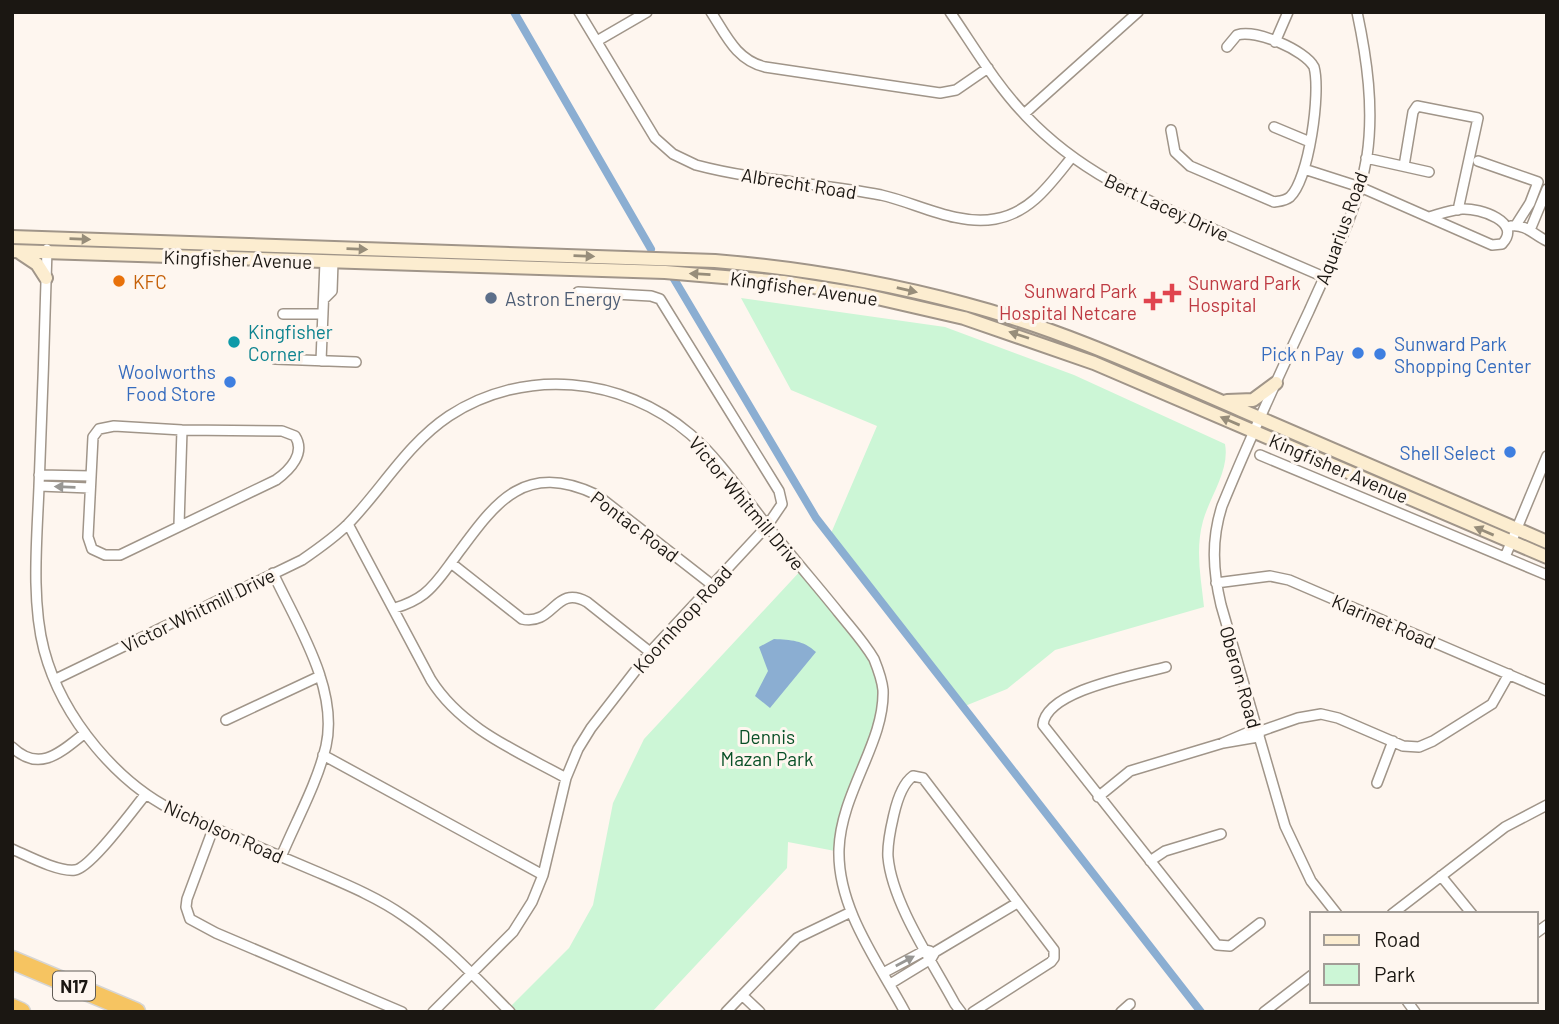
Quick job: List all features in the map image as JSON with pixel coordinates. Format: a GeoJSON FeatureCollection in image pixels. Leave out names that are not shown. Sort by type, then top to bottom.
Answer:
{"type":"FeatureCollection","features":[{"type":"Feature","properties":{"kind":"highway","name":"N17"},"geometry":{"type":"LineString","coordinates":[[12,960],[136,1012]]}},
{"type":"Feature","properties":{"kind":"highway"},"geometry":{"type":"LineString","coordinates":[[12,1008],[21,1012]]}},
{"type":"Feature","properties":{"kind":"street","name":"Albrecht Road"},"geometry":{"type":"LineString","coordinates":[[579,12],[655,138],[680,159],[704,168],[880,195],[952,216],[985,220],[1008,216],[1028,205],[1044,191],[1072,157]]}},
{"type":"Feature","properties":{"kind":"street"},"geometry":{"type":"LineString","coordinates":[[597,41],[647,12]]}},
{"type":"Feature","properties":{"kind":"street"},"geometry":{"type":"LineString","coordinates":[[711,12],[736,51],[751,63],[765,67],[940,93],[956,90],[988,68]]}},
{"type":"Feature","properties":{"kind":"street","name":"Bert Lacey Drive"},"geometry":{"type":"LineString","coordinates":[[950,12],[988,68],[1024,114],[1072,157],[1123,189],[1324,276]]}},
{"type":"Feature","properties":{"kind":"street"},"geometry":{"type":"LineString","coordinates":[[1024,114],[1138,12]]}},
{"type":"Feature","properties":{"kind":"street"},"geometry":{"type":"LineString","coordinates":[[1275,42],[1288,12]]}},
{"type":"Feature","properties":{"kind":"street","name":"Aquarius Road"},"geometry":{"type":"LineString","coordinates":[[1255,432],[1360,187],[1366,158],[1369,85],[1357,12]]}},
{"type":"Feature","properties":{"kind":"street"},"geometry":{"type":"LineString","coordinates":[[1171,130],[1175,152],[1184,162],[1269,200],[1279,202],[1289,198],[1304,169],[1310,142],[1314,110],[1314,67],[1302,53],[1246,33],[1235,37],[1227,47]]}},
{"type":"Feature","properties":{"kind":"street"},"geometry":{"type":"LineString","coordinates":[[1404,166],[1413,112],[1417,106],[1478,118],[1458,210]]}},
{"type":"Feature","properties":{"kind":"street"},"geometry":{"type":"LineString","coordinates":[[1274,127],[1310,142]]}},
{"type":"Feature","properties":{"kind":"street"},"geometry":{"type":"LineString","coordinates":[[1366,158],[1429,172]]}},
{"type":"Feature","properties":{"kind":"street"},"geometry":{"type":"LineString","coordinates":[[1304,169],[1360,187],[1496,246],[1506,240],[1512,226],[1530,203],[1538,182],[1478,160]]}},
{"type":"Feature","properties":{"kind":"street"},"geometry":{"type":"LineString","coordinates":[[1531,230],[1547,189]]}},
{"type":"Feature","properties":{"kind":"street"},"geometry":{"type":"LineString","coordinates":[[1429,217],[1470,210],[1512,226],[1531,230],[1547,241]]}},
{"type":"Feature","properties":{"kind":"street","name":"Kingfisher Avenue"},"geometry":{"type":"LineString","coordinates":[[12,237],[715,261],[775,267],[889,285],[967,304],[1095,348],[1547,542]]}},
{"type":"Feature","properties":{"kind":"street","name":"Nicholson Road"},"geometry":{"type":"LineString","coordinates":[[47,238],[37,590],[43,648],[85,733],[129,781],[179,813],[342,883],[399,912],[442,944],[510,1012]]}},
{"type":"Feature","properties":{"kind":"street"},"geometry":{"type":"LineString","coordinates":[[15,252],[37,264],[46,278]]}},
{"type":"Feature","properties":{"kind":"street","name":"Kingfisher Avenue"},"geometry":{"type":"LineString","coordinates":[[15,252],[665,272],[738,277],[864,295],[964,318],[1042,343],[1547,557]]}},
{"type":"Feature","properties":{"kind":"street"},"geometry":{"type":"LineString","coordinates":[[321,361],[324,299],[332,291],[329,262]]}},
{"type":"Feature","properties":{"kind":"street","name":"Koornhoop Road"},"geometry":{"type":"LineString","coordinates":[[433,1012],[519,924],[532,902],[543,875],[566,778],[591,728],[650,652],[767,526],[780,508],[782,497],[665,304],[651,296],[578,292]]}},
{"type":"Feature","properties":{"kind":"street"},"geometry":{"type":"LineString","coordinates":[[283,314],[323,314]]}},
{"type":"Feature","properties":{"kind":"street"},"geometry":{"type":"LineString","coordinates":[[275,359],[356,362]]}},
{"type":"Feature","properties":{"kind":"street","name":"Victor Whitmill Drive"},"geometry":{"type":"LineString","coordinates":[[56,679],[316,551],[348,524],[414,446],[449,416],[476,401],[513,388],[565,383],[614,392],[662,414],[700,443],[869,650],[882,681],[883,695],[878,724],[846,804],[840,831],[841,878],[851,912],[905,1012]]}},
{"type":"Feature","properties":{"kind":"street"},"geometry":{"type":"LineString","coordinates":[[1220,401],[1253,400],[1276,383]]}},
{"type":"Feature","properties":{"kind":"street"},"geometry":{"type":"LineString","coordinates":[[114,426],[182,430],[290,432],[295,436],[299,453],[288,470],[276,480],[120,555],[105,555],[92,549],[89,543],[92,443],[99,429],[114,426]]}},
{"type":"Feature","properties":{"kind":"street"},"geometry":{"type":"LineString","coordinates":[[179,525],[182,430]]}},
{"type":"Feature","properties":{"kind":"street","name":"Oberon Road"},"geometry":{"type":"LineString","coordinates":[[1255,432],[1218,518],[1213,548],[1216,583],[1293,846],[1311,881],[1335,912]]}},
{"type":"Feature","properties":{"kind":"street"},"geometry":{"type":"LineString","coordinates":[[1260,455],[1547,575]]}},
{"type":"Feature","properties":{"kind":"street"},"geometry":{"type":"LineString","coordinates":[[1505,557],[1547,456]]}},
{"type":"Feature","properties":{"kind":"street"},"geometry":{"type":"LineString","coordinates":[[39,475],[91,476]]}},
{"type":"Feature","properties":{"kind":"street","name":"Pontac Road"},"geometry":{"type":"LineString","coordinates":[[395,608],[422,596],[495,505],[521,488],[550,482],[579,487],[597,495],[711,584]]}},
{"type":"Feature","properties":{"kind":"street"},"geometry":{"type":"LineString","coordinates":[[39,486],[90,488]]}},
{"type":"Feature","properties":{"kind":"street"},"geometry":{"type":"LineString","coordinates":[[348,524],[431,680],[447,702],[474,726],[494,739],[566,778]]}},
{"type":"Feature","properties":{"kind":"street"},"geometry":{"type":"LineString","coordinates":[[451,563],[522,619],[542,618],[564,598],[575,597],[587,602],[650,652]]}},
{"type":"Feature","properties":{"kind":"street"},"geometry":{"type":"LineString","coordinates":[[272,573],[320,676],[328,720],[323,755],[281,857]]}},
{"type":"Feature","properties":{"kind":"street","name":"Klarinet Road"},"geometry":{"type":"LineString","coordinates":[[1216,583],[1269,576],[1289,580],[1547,691]]}},
{"type":"Feature","properties":{"kind":"street"},"geometry":{"type":"LineString","coordinates":[[1166,667],[1071,695],[1046,714],[1043,725],[1219,946],[1236,943],[1260,923]]}},
{"type":"Feature","properties":{"kind":"street"},"geometry":{"type":"LineString","coordinates":[[1098,797],[1130,771],[1298,718],[1321,714],[1338,718],[1403,746],[1419,747],[1492,704],[1509,674]]}},
{"type":"Feature","properties":{"kind":"street"},"geometry":{"type":"LineString","coordinates":[[226,720],[320,676]]}},
{"type":"Feature","properties":{"kind":"street"},"geometry":{"type":"LineString","coordinates":[[12,747],[32,759],[48,759],[85,733]]}},
{"type":"Feature","properties":{"kind":"street"},"geometry":{"type":"LineString","coordinates":[[1377,783],[1393,741]]}},
{"type":"Feature","properties":{"kind":"street"},"geometry":{"type":"LineString","coordinates":[[323,755],[543,875]]}},
{"type":"Feature","properties":{"kind":"street"},"geometry":{"type":"LineString","coordinates":[[961,1012],[931,954],[901,905],[888,861],[896,808],[907,782],[913,776],[923,778],[1052,947],[1054,958],[973,1012]]}},
{"type":"Feature","properties":{"kind":"street"},"geometry":{"type":"LineString","coordinates":[[12,849],[68,870],[82,868],[146,794]]}},
{"type":"Feature","properties":{"kind":"street"},"geometry":{"type":"LineString","coordinates":[[1395,912],[1505,827],[1547,805]]}},
{"type":"Feature","properties":{"kind":"street"},"geometry":{"type":"LineString","coordinates":[[214,828],[187,899],[186,907],[190,919],[216,933],[402,1012]]}},
{"type":"Feature","properties":{"kind":"street"},"geometry":{"type":"LineString","coordinates":[[1150,861],[1165,851],[1221,834]]}},
{"type":"Feature","properties":{"kind":"street"},"geometry":{"type":"LineString","coordinates":[[1441,876],[1470,912]]}},
{"type":"Feature","properties":{"kind":"street"},"geometry":{"type":"LineString","coordinates":[[890,984],[931,954],[1017,903]]}},
{"type":"Feature","properties":{"kind":"street"},"geometry":{"type":"LineString","coordinates":[[726,1012],[797,938],[851,912]]}},
{"type":"Feature","properties":{"kind":"street"},"geometry":{"type":"LineString","coordinates":[[883,973],[931,954]]}},
{"type":"Feature","properties":{"kind":"street"},"geometry":{"type":"LineString","coordinates":[[1264,1012],[1310,977]]}},
{"type":"Feature","properties":{"kind":"street"},"geometry":{"type":"LineString","coordinates":[[742,995],[760,1012]]}},
{"type":"Feature","properties":{"kind":"street"},"geometry":{"type":"LineString","coordinates":[[1121,1012],[1130,1004]]}},
{"type":"Feature","properties":{"kind":"green space"},"geometry":{"type":"Polygon","coordinates":[[[741,298],[945,327],[1074,375],[1225,444],[1225,463],[1203,521],[1199,543],[1204,607],[1055,650],[1007,689],[960,708],[829,538],[877,426],[791,390],[741,298]]]}},
{"type":"Feature","properties":{"kind":"green space","name":"Dennis Mazan Park"},"geometry":{"type":"Polygon","coordinates":[[[804,567],[874,651],[882,684],[879,721],[842,819],[835,851],[788,842],[787,868],[652,1012],[512,1012],[509,1008],[569,948],[593,905],[613,803],[644,739],[804,567]]]}},
{"type":"Feature","properties":{"kind":"water"},"geometry":{"type":"Polygon","coordinates":[[[774,639],[801,643],[816,652],[770,708],[755,696],[768,671],[759,647],[774,639]]]}},
{"type":"Feature","properties":{"kind":"waterway"},"geometry":{"type":"LineString","coordinates":[[514,12],[651,249]]}},
{"type":"Feature","properties":{"kind":"waterway"},"geometry":{"type":"LineString","coordinates":[[674,279],[816,518],[1201,1012]]}},
{"type":"Feature","properties":{"kind":"place","name":"KFC"},"geometry":{"type":"Point","coordinates":[119,281]}},
{"type":"Feature","properties":{"kind":"place","name":"Sunward Park Hospital"},"geometry":{"type":"Point","coordinates":[1172,293]}},
{"type":"Feature","properties":{"kind":"place","name":"Astron Energy"},"geometry":{"type":"Point","coordinates":[491,298]}},
{"type":"Feature","properties":{"kind":"place","name":"Sunward Park Hospital Netcare"},"geometry":{"type":"Point","coordinates":[1153,301]}},
{"type":"Feature","properties":{"kind":"place","name":"Kingfisher Corner"},"geometry":{"type":"Point","coordinates":[234,342]}},
{"type":"Feature","properties":{"kind":"place","name":"Pick n Pay"},"geometry":{"type":"Point","coordinates":[1358,353]}},
{"type":"Feature","properties":{"kind":"place","name":"Sunward Park Shopping Center"},"geometry":{"type":"Point","coordinates":[1380,354]}},
{"type":"Feature","properties":{"kind":"place","name":"Woolworths Food Store"},"geometry":{"type":"Point","coordinates":[230,382]}},
{"type":"Feature","properties":{"kind":"place","name":"Shell Select"},"geometry":{"type":"Point","coordinates":[1510,452]}}]}
